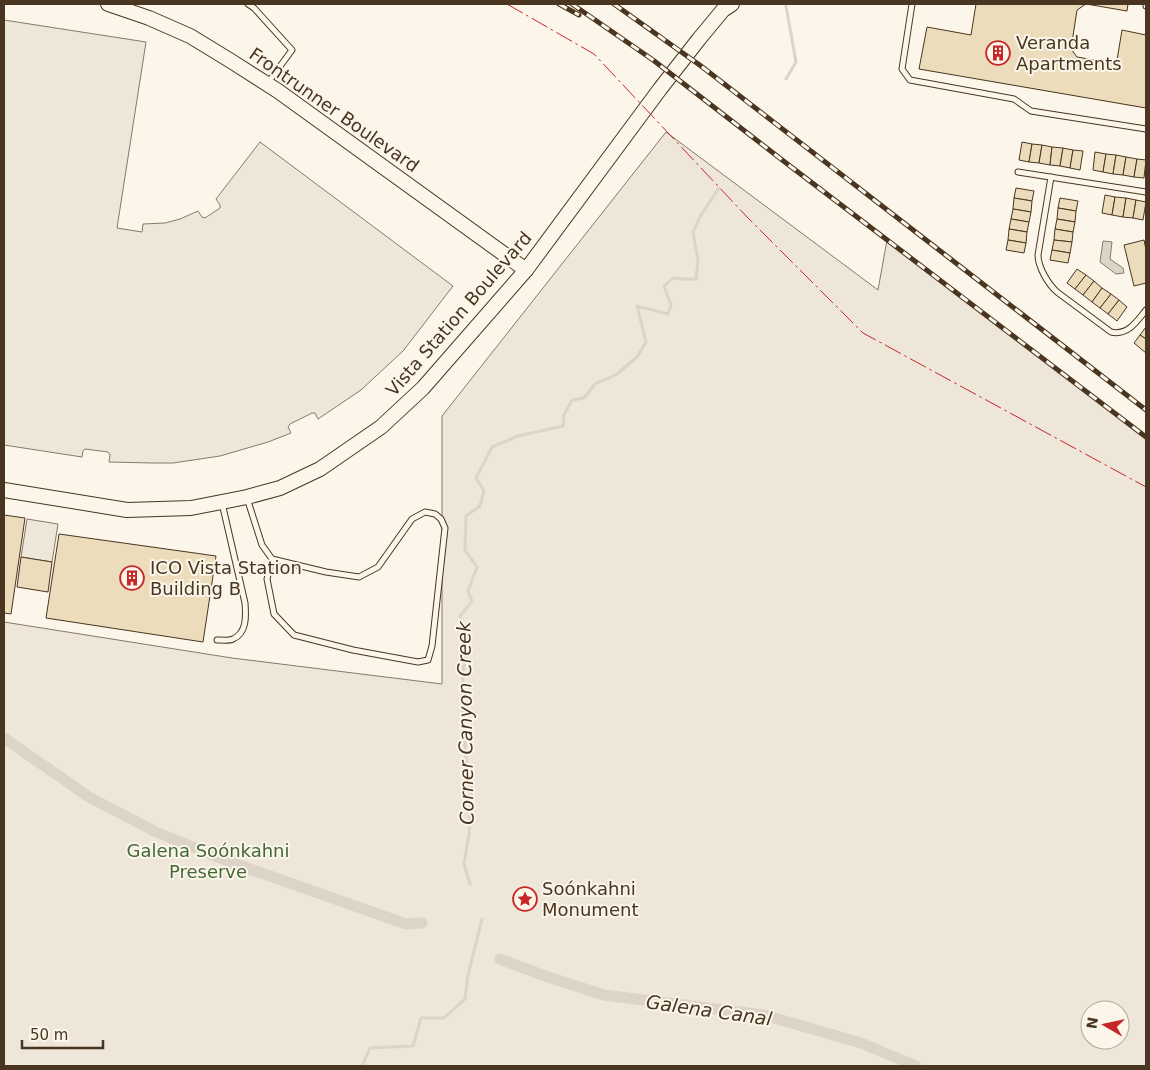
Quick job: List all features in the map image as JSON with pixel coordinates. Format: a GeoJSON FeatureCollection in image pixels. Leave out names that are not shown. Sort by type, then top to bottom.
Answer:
{"type":"FeatureCollection","features":[{"type":"Feature","properties":{"kind":"street","name":"Vista Station Boulevard"},"geometry":{"type":"LineString","coordinates":[[4,490],[127,510],[192,508],[247,498],[280,488],[320,469],[381,428],[423,388],[526,270],[693,46],[723,10],[732,4]]}},
{"type":"Feature","properties":{"kind":"street","name":"Frontrunner Boulevard"},"geometry":{"type":"LineString","coordinates":[[116,5],[190,36],[267,84],[526,270]]}},
{"type":"Feature","properties":{"kind":"lane"},"geometry":{"type":"LineString","coordinates":[[248,4],[254,8],[292,50],[267,84]]}},
{"type":"Feature","properties":{"kind":"lane"},"geometry":{"type":"LineString","coordinates":[[912,4],[902,69],[910,80],[1014,99],[1031,111],[1146,129]]}},
{"type":"Feature","properties":{"kind":"lane"},"geometry":{"type":"LineString","coordinates":[[1018,172],[1146,192]]}},
{"type":"Feature","properties":{"kind":"lane"},"geometry":{"type":"LineString","coordinates":[[1051,177],[1038,255],[1039,264],[1051,286],[1111,332],[1118,333],[1128,330],[1146,310]]}},
{"type":"Feature","properties":{"kind":"lane"},"geometry":{"type":"LineString","coordinates":[[247,498],[262,545],[272,559],[360,577],[378,567],[412,519],[425,512],[434,514],[440,519],[445,528],[432,646],[428,660],[418,662],[353,650],[294,636],[274,614],[267,579],[272,559]]}},
{"type":"Feature","properties":{"kind":"lane"},"geometry":{"type":"LineString","coordinates":[[217,640],[233,639],[246,624],[245,603],[222,502]]}},
{"type":"Feature","properties":{"kind":"green space","name":"Galena Soónkahni Preserve"},"geometry":{"type":"Polygon","coordinates":[[[666,132],[878,290],[887,240],[1146,439],[1146,1066],[4,1066],[4,622],[232,658],[442,684],[442,416],[666,132]]]}},
{"type":"Feature","properties":{"kind":"shaded area"},"geometry":{"type":"Polygon","coordinates":[[[4,20],[146,42],[117,228],[142,232],[143,224],[165,223],[198,211],[205,218],[220,208],[216,199],[260,142],[453,286],[403,351],[361,390],[318,419],[315,413],[312,413],[290,424],[288,427],[291,433],[268,442],[220,456],[173,463],[109,462],[110,455],[108,452],[85,449],[82,457],[4,445],[4,20]]]}},
{"type":"Feature","properties":{"kind":"shaded area"},"geometry":{"type":"Polygon","coordinates":[[[1103,241],[1112,242],[1110,259],[1123,268],[1124,273],[1116,274],[1100,262],[1103,241]]]}},
{"type":"Feature","properties":{"kind":"shaded area"},"geometry":{"type":"Polygon","coordinates":[[[27,519],[58,524],[52,562],[21,557],[27,519]]]}},
{"type":"Feature","properties":{"kind":"building","name":"Veranda Apartments"},"geometry":{"type":"Polygon","coordinates":[[[976,4],[1086,4],[1077,10],[1071,49],[1077,57],[1113,63],[1117,60],[1122,30],[1146,35],[1146,108],[919,69],[927,27],[971,35],[976,4]]]}},
{"type":"Feature","properties":{"kind":"building","name":"Veranda Apartments"},"geometry":{"type":"Polygon","coordinates":[[[1086,4],[1128,4],[1127,11],[1086,4]]]}},
{"type":"Feature","properties":{"kind":"building"},"geometry":{"type":"Polygon","coordinates":[[[1022,142],[1032,144],[1029,162],[1019,160],[1022,142]]]}},
{"type":"Feature","properties":{"kind":"building"},"geometry":{"type":"Polygon","coordinates":[[[1032,144],[1042,145],[1039,163],[1029,162],[1032,144]]]}},
{"type":"Feature","properties":{"kind":"building"},"geometry":{"type":"Polygon","coordinates":[[[1042,145],[1052,147],[1050,165],[1039,163],[1042,145]]]}},
{"type":"Feature","properties":{"kind":"building"},"geometry":{"type":"Polygon","coordinates":[[[1052,147],[1063,148],[1060,166],[1050,165],[1052,147]]]}},
{"type":"Feature","properties":{"kind":"building"},"geometry":{"type":"Polygon","coordinates":[[[1063,148],[1073,150],[1070,168],[1060,166],[1063,148]]]}},
{"type":"Feature","properties":{"kind":"building"},"geometry":{"type":"Polygon","coordinates":[[[1073,150],[1083,151],[1080,170],[1070,168],[1073,150]]]}},
{"type":"Feature","properties":{"kind":"building"},"geometry":{"type":"Polygon","coordinates":[[[1095,152],[1106,154],[1103,172],[1093,170],[1095,152]]]}},
{"type":"Feature","properties":{"kind":"building"},"geometry":{"type":"Polygon","coordinates":[[[1106,154],[1116,155],[1113,174],[1103,172],[1106,154]]]}},
{"type":"Feature","properties":{"kind":"building"},"geometry":{"type":"Polygon","coordinates":[[[1116,155],[1126,157],[1123,175],[1113,174],[1116,155]]]}},
{"type":"Feature","properties":{"kind":"building"},"geometry":{"type":"Polygon","coordinates":[[[1126,157],[1137,159],[1134,177],[1123,175],[1126,157]]]}},
{"type":"Feature","properties":{"kind":"building"},"geometry":{"type":"Polygon","coordinates":[[[1137,159],[1146,160],[1144,178],[1134,177],[1137,159]]]}},
{"type":"Feature","properties":{"kind":"building"},"geometry":{"type":"Polygon","coordinates":[[[1016,188],[1034,191],[1032,201],[1014,198],[1016,188]]]}},
{"type":"Feature","properties":{"kind":"building"},"geometry":{"type":"Polygon","coordinates":[[[1105,195],[1115,197],[1112,215],[1102,213],[1105,195]]]}},
{"type":"Feature","properties":{"kind":"building"},"geometry":{"type":"Polygon","coordinates":[[[1115,197],[1126,198],[1123,217],[1112,215],[1115,197]]]}},
{"type":"Feature","properties":{"kind":"building"},"geometry":{"type":"Polygon","coordinates":[[[1014,198],[1032,201],[1031,212],[1013,209],[1014,198]]]}},
{"type":"Feature","properties":{"kind":"building"},"geometry":{"type":"Polygon","coordinates":[[[1060,198],[1078,201],[1076,211],[1058,208],[1060,198]]]}},
{"type":"Feature","properties":{"kind":"building"},"geometry":{"type":"Polygon","coordinates":[[[1126,198],[1136,200],[1133,218],[1123,217],[1126,198]]]}},
{"type":"Feature","properties":{"kind":"building"},"geometry":{"type":"Polygon","coordinates":[[[1136,200],[1146,202],[1143,220],[1133,218],[1136,200]]]}},
{"type":"Feature","properties":{"kind":"building"},"geometry":{"type":"Polygon","coordinates":[[[1058,208],[1076,211],[1075,222],[1057,219],[1058,208]]]}},
{"type":"Feature","properties":{"kind":"building"},"geometry":{"type":"Polygon","coordinates":[[[1013,209],[1031,212],[1029,222],[1011,219],[1013,209]]]}},
{"type":"Feature","properties":{"kind":"building"},"geometry":{"type":"Polygon","coordinates":[[[1011,219],[1029,222],[1027,232],[1009,229],[1011,219]]]}},
{"type":"Feature","properties":{"kind":"building"},"geometry":{"type":"Polygon","coordinates":[[[1057,219],[1075,222],[1073,232],[1055,229],[1057,219]]]}},
{"type":"Feature","properties":{"kind":"building"},"geometry":{"type":"Polygon","coordinates":[[[1009,229],[1027,232],[1026,243],[1008,240],[1009,229]]]}},
{"type":"Feature","properties":{"kind":"building"},"geometry":{"type":"Polygon","coordinates":[[[1055,229],[1073,232],[1072,242],[1054,240],[1055,229]]]}},
{"type":"Feature","properties":{"kind":"building"},"geometry":{"type":"Polygon","coordinates":[[[1008,240],[1026,243],[1024,253],[1006,250],[1008,240]]]}},
{"type":"Feature","properties":{"kind":"building"},"geometry":{"type":"Polygon","coordinates":[[[1054,240],[1072,242],[1070,253],[1052,250],[1054,240]]]}},
{"type":"Feature","properties":{"kind":"building"},"geometry":{"type":"Polygon","coordinates":[[[1144,240],[1146,250],[1146,283],[1134,286],[1124,245],[1144,240]]]}},
{"type":"Feature","properties":{"kind":"building"},"geometry":{"type":"Polygon","coordinates":[[[1052,250],[1070,253],[1068,263],[1050,260],[1052,250]]]}},
{"type":"Feature","properties":{"kind":"building"},"geometry":{"type":"Polygon","coordinates":[[[1077,269],[1086,275],[1075,289],[1067,283],[1077,269]]]}},
{"type":"Feature","properties":{"kind":"building"},"geometry":{"type":"Polygon","coordinates":[[[1086,275],[1094,281],[1083,295],[1075,289],[1086,275]]]}},
{"type":"Feature","properties":{"kind":"building"},"geometry":{"type":"Polygon","coordinates":[[[1094,281],[1102,288],[1092,302],[1083,295],[1094,281]]]}},
{"type":"Feature","properties":{"kind":"building"},"geometry":{"type":"Polygon","coordinates":[[[1102,288],[1111,294],[1100,308],[1092,302],[1102,288]]]}},
{"type":"Feature","properties":{"kind":"building"},"geometry":{"type":"Polygon","coordinates":[[[1111,294],[1119,300],[1108,314],[1100,308],[1111,294]]]}},
{"type":"Feature","properties":{"kind":"building"},"geometry":{"type":"Polygon","coordinates":[[[1119,300],[1127,307],[1117,321],[1108,314],[1119,300]]]}},
{"type":"Feature","properties":{"kind":"building"},"geometry":{"type":"Polygon","coordinates":[[[1146,327],[1146,339],[1140,335],[1146,327]]]}},
{"type":"Feature","properties":{"kind":"building"},"geometry":{"type":"Polygon","coordinates":[[[1140,335],[1146,339],[1146,353],[1134,343],[1140,335]]]}},
{"type":"Feature","properties":{"kind":"building"},"geometry":{"type":"Polygon","coordinates":[[[4,515],[25,518],[11,614],[4,613],[4,515]]]}},
{"type":"Feature","properties":{"kind":"building","name":"ICO Vista Station Building B"},"geometry":{"type":"Polygon","coordinates":[[[59,534],[216,556],[203,642],[46,618],[59,534]]]}},
{"type":"Feature","properties":{"kind":"building"},"geometry":{"type":"Polygon","coordinates":[[[21,557],[52,562],[48,592],[17,587],[21,557]]]}},
{"type":"Feature","properties":{"kind":"waterway","name":"Corner Canyon Creek"},"geometry":{"type":"LineString","coordinates":[[786,6],[796,62],[786,79]]}},
{"type":"Feature","properties":{"kind":"waterway","name":"Corner Canyon Creek"},"geometry":{"type":"LineString","coordinates":[[470,884],[464,864],[469,834],[471,795],[462,699],[466,654],[460,616],[472,601],[468,591],[477,567],[465,550],[466,516],[480,506],[484,491],[476,478],[492,447],[518,436],[563,426],[564,415],[572,400],[584,398],[595,384],[617,374],[637,357],[646,342],[637,306],[668,314],[671,305],[664,286],[673,278],[696,279],[698,261],[693,232],[701,215],[719,188]]}},
{"type":"Feature","properties":{"kind":"waterway","name":"Galena Canal"},"geometry":{"type":"LineString","coordinates":[[4,738],[89,797],[156,832],[230,862],[406,924],[422,923]]}},
{"type":"Feature","properties":{"kind":"waterway","name":"Corner Canyon Creek"},"geometry":{"type":"LineString","coordinates":[[362,1066],[370,1048],[413,1046],[421,1018],[444,1018],[465,999],[468,975],[482,919]]}},
{"type":"Feature","properties":{"kind":"waterway","name":"Galena Canal"},"geometry":{"type":"LineString","coordinates":[[500,959],[604,995],[764,1015],[861,1043],[916,1066]]}},
{"type":"Feature","properties":{"kind":"railway"},"geometry":{"type":"LineString","coordinates":[[559,4],[579,15]]}},
{"type":"Feature","properties":{"kind":"railway"},"geometry":{"type":"LineString","coordinates":[[572,4],[653,60],[1146,437]]}},
{"type":"Feature","properties":{"kind":"railway"},"geometry":{"type":"LineString","coordinates":[[614,4],[701,66],[1146,410]]}},
{"type":"Feature","properties":{"kind":"power"},"geometry":{"type":"LineString","coordinates":[[507,4],[594,54],[748,218],[863,333],[1146,487]]}},
{"type":"Feature","properties":{"kind":"place","name":"Veranda Apartments"},"geometry":{"type":"Point","coordinates":[998,53]}},
{"type":"Feature","properties":{"kind":"place","name":"ICO Vista Station Building B"},"geometry":{"type":"Point","coordinates":[132,578]}},
{"type":"Feature","properties":{"kind":"place","name":"Soónkahni Monument"},"geometry":{"type":"Point","coordinates":[525,899]}}]}
